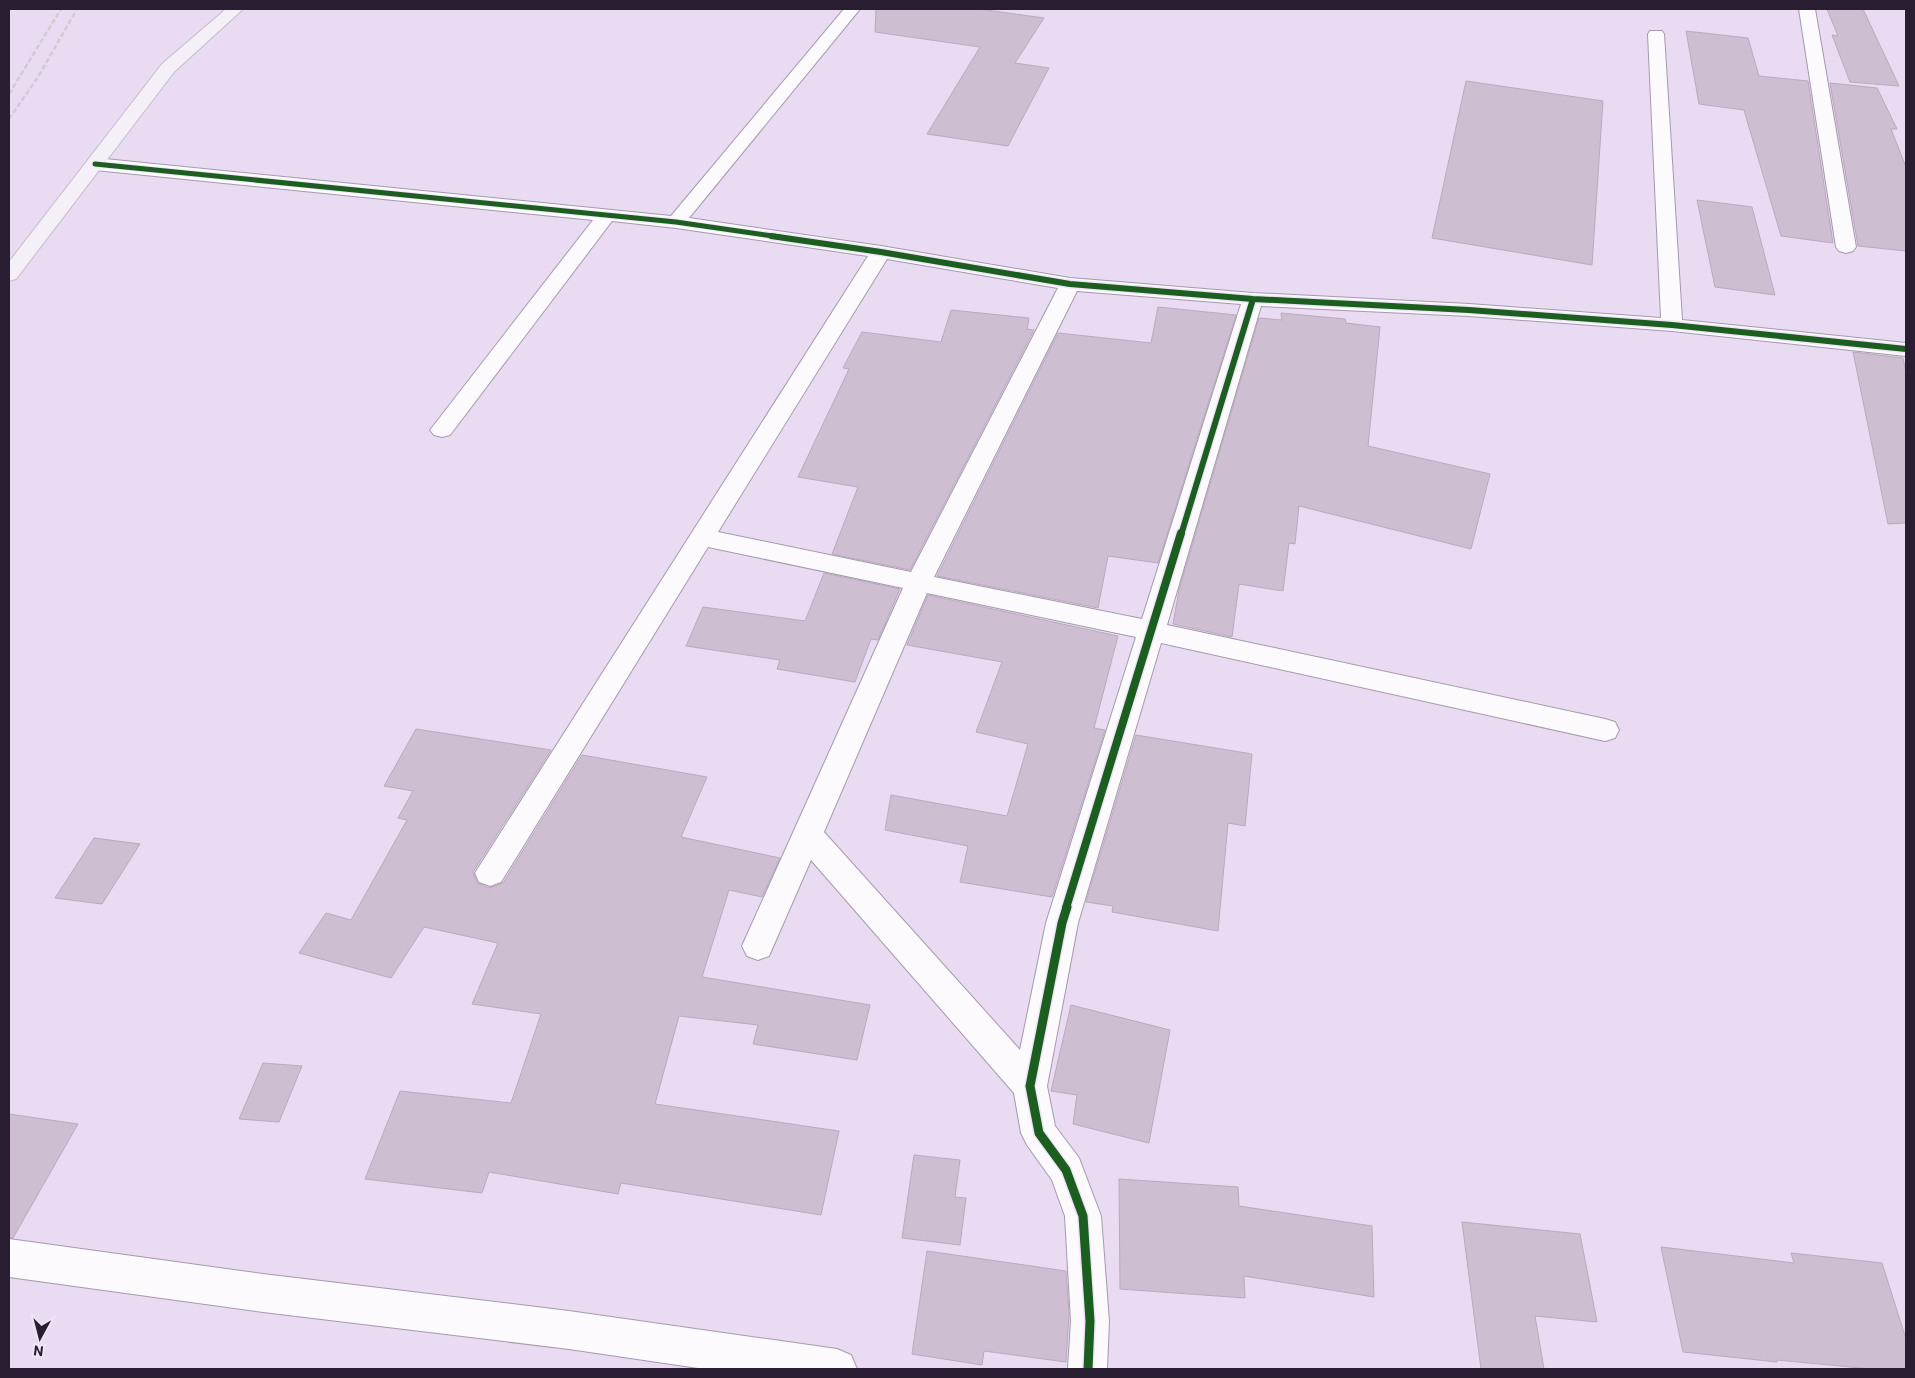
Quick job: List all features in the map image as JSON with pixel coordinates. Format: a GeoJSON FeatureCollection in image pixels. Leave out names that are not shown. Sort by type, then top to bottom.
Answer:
{"type":"FeatureCollection","features":[{"type":"Feature","properties":{"kind":"main road"},"geometry":{"type":"LineString","coordinates":[[9,275],[168,68],[235,9]]}},
{"type":"Feature","properties":{"kind":"street"},"geometry":{"type":"LineString","coordinates":[[676,222],[852,9]]}},
{"type":"Feature","properties":{"kind":"street"},"geometry":{"type":"LineString","coordinates":[[1807,9],[1846,246]]}},
{"type":"Feature","properties":{"kind":"street"},"geometry":{"type":"LineString","coordinates":[[1656,34],[1672,325]]}},
{"type":"Feature","properties":{"kind":"street"},"geometry":{"type":"LineString","coordinates":[[95,164],[676,222],[881,252],[1070,284],[1253,299],[1469,310],[1672,325],[1906,349]]}},
{"type":"Feature","properties":{"kind":"street"},"geometry":{"type":"LineString","coordinates":[[442,430],[607,215]]}},
{"type":"Feature","properties":{"kind":"street"},"geometry":{"type":"LineString","coordinates":[[490,873],[881,252]]}},
{"type":"Feature","properties":{"kind":"street"},"geometry":{"type":"LineString","coordinates":[[758,946],[919,582],[1070,284]]}},
{"type":"Feature","properties":{"kind":"street"},"geometry":{"type":"LineString","coordinates":[[1088,1369],[1090,1321],[1082,1216],[1066,1170],[1039,1133],[1030,1086],[1062,923],[1253,299]]}},
{"type":"Feature","properties":{"kind":"street"},"geometry":{"type":"LineString","coordinates":[[700,537],[1152,631],[1605,730]]}},
{"type":"Feature","properties":{"kind":"street"},"geometry":{"type":"LineString","coordinates":[[808,835],[1030,1086]]}},
{"type":"Feature","properties":{"kind":"street"},"geometry":{"type":"LineString","coordinates":[[9,1258],[264,1293],[569,1330],[838,1369]]}},
{"type":"Feature","properties":{"kind":"building"},"geometry":{"type":"Polygon","coordinates":[[[876,9],[979,9],[1044,18],[1015,63],[1049,68],[1008,146],[927,134],[980,47],[875,32],[876,9]]]}},
{"type":"Feature","properties":{"kind":"building"},"geometry":{"type":"Polygon","coordinates":[[[1827,9],[1863,9],[1899,86],[1850,82],[1832,35],[1838,36],[1827,9]]]}},
{"type":"Feature","properties":{"kind":"building"},"geometry":{"type":"Polygon","coordinates":[[[1686,31],[1748,38],[1759,76],[1808,81],[1833,243],[1781,236],[1744,110],[1699,104],[1686,31]]]}},
{"type":"Feature","properties":{"kind":"building"},"geometry":{"type":"Polygon","coordinates":[[[1466,81],[1603,101],[1592,265],[1432,238],[1466,81]]]}},
{"type":"Feature","properties":{"kind":"building"},"geometry":{"type":"Polygon","coordinates":[[[1830,83],[1877,88],[1897,129],[1891,129],[1906,167],[1906,251],[1858,246],[1830,83]]]}},
{"type":"Feature","properties":{"kind":"building"},"geometry":{"type":"Polygon","coordinates":[[[1697,200],[1752,207],[1775,295],[1715,287],[1697,200]]]}},
{"type":"Feature","properties":{"kind":"building"},"geometry":{"type":"Polygon","coordinates":[[[1158,307],[1236,315],[1158,563],[1108,556],[1098,608],[937,576],[1058,333],[1151,343],[1158,307]]]}},
{"type":"Feature","properties":{"kind":"building"},"geometry":{"type":"Polygon","coordinates":[[[951,310],[1029,318],[1027,329],[1034,330],[910,570],[832,554],[858,487],[798,477],[849,369],[843,368],[862,332],[941,342],[951,310]]]}},
{"type":"Feature","properties":{"kind":"building"},"geometry":{"type":"Polygon","coordinates":[[[1281,313],[1345,319],[1346,323],[1380,327],[1368,446],[1490,474],[1471,549],[1299,506],[1295,544],[1289,543],[1283,591],[1239,584],[1232,637],[1173,624],[1179,590],[1259,318],[1282,320],[1281,313]]]}},
{"type":"Feature","properties":{"kind":"building"},"geometry":{"type":"Polygon","coordinates":[[[1853,352],[1903,358],[1906,373],[1906,523],[1888,524],[1853,352]]]}},
{"type":"Feature","properties":{"kind":"building"},"geometry":{"type":"Polygon","coordinates":[[[824,573],[900,589],[878,640],[871,639],[855,682],[777,669],[780,660],[686,646],[703,607],[805,621],[824,573]]]}},
{"type":"Feature","properties":{"kind":"building"},"geometry":{"type":"Polygon","coordinates":[[[928,595],[1118,636],[1094,728],[1105,730],[1052,897],[960,882],[968,846],[885,830],[891,795],[1007,816],[1028,744],[976,732],[1002,662],[907,645],[928,595]]]}},
{"type":"Feature","properties":{"kind":"building"},"geometry":{"type":"Polygon","coordinates":[[[416,729],[551,750],[473,872],[477,883],[489,888],[503,883],[582,755],[707,777],[681,837],[780,858],[762,897],[729,890],[702,977],[870,1005],[857,1060],[753,1044],[758,1025],[679,1016],[655,1104],[839,1131],[821,1215],[621,1183],[618,1194],[489,1172],[482,1193],[365,1179],[400,1091],[511,1103],[541,1014],[472,1004],[498,943],[424,927],[391,978],[299,953],[326,913],[351,920],[407,820],[398,818],[413,791],[384,786],[416,729]]]}},
{"type":"Feature","properties":{"kind":"building"},"geometry":{"type":"Polygon","coordinates":[[[1136,735],[1252,754],[1245,826],[1228,823],[1218,931],[1112,912],[1113,906],[1086,902],[1136,735]]]}},
{"type":"Feature","properties":{"kind":"building"},"geometry":{"type":"Polygon","coordinates":[[[94,838],[140,844],[102,904],[55,898],[94,838]]]}},
{"type":"Feature","properties":{"kind":"building"},"geometry":{"type":"Polygon","coordinates":[[[1071,1005],[1170,1030],[1149,1143],[1073,1124],[1077,1095],[1051,1091],[1071,1005]]]}},
{"type":"Feature","properties":{"kind":"building"},"geometry":{"type":"Polygon","coordinates":[[[263,1063],[302,1066],[279,1122],[239,1119],[263,1063]]]}},
{"type":"Feature","properties":{"kind":"building"},"geometry":{"type":"Polygon","coordinates":[[[9,1114],[78,1124],[13,1238],[9,1237],[9,1114]]]}},
{"type":"Feature","properties":{"kind":"building"},"geometry":{"type":"Polygon","coordinates":[[[914,1155],[960,1160],[955,1197],[966,1198],[960,1245],[902,1238],[914,1155]]]}},
{"type":"Feature","properties":{"kind":"building"},"geometry":{"type":"Polygon","coordinates":[[[1119,1179],[1238,1187],[1239,1206],[1372,1226],[1374,1297],[1244,1276],[1245,1298],[1120,1289],[1119,1179]]]}},
{"type":"Feature","properties":{"kind":"building"},"geometry":{"type":"Polygon","coordinates":[[[1462,1222],[1580,1234],[1597,1322],[1535,1316],[1544,1369],[1481,1369],[1462,1222]]]}},
{"type":"Feature","properties":{"kind":"building"},"geometry":{"type":"Polygon","coordinates":[[[1661,1247],[1794,1263],[1791,1253],[1882,1263],[1906,1339],[1906,1369],[1871,1369],[1777,1360],[1777,1362],[1683,1352],[1661,1247]]]}},
{"type":"Feature","properties":{"kind":"building"},"geometry":{"type":"Polygon","coordinates":[[[927,1251],[1066,1271],[1069,1314],[1066,1362],[984,1351],[982,1365],[912,1354],[927,1251]]]}},
{"type":"Feature","properties":{"kind":"railway"},"geometry":{"type":"LineString","coordinates":[[9,94],[61,9]]}},
{"type":"Feature","properties":{"kind":"railway"},"geometry":{"type":"LineString","coordinates":[[9,119],[38,77],[77,9]]}},
{"type":"Feature","properties":{"kind":"cycle path"},"geometry":{"type":"LineString","coordinates":[[95,164],[676,222],[881,252],[1070,284],[1253,299],[1469,310],[1672,325],[1906,349]]}},
{"type":"Feature","properties":{"kind":"cycle path"},"geometry":{"type":"LineString","coordinates":[[1088,1369],[1090,1321],[1083,1216],[1066,1170],[1039,1133],[1030,1086],[1062,923],[1253,299]]}}]}
